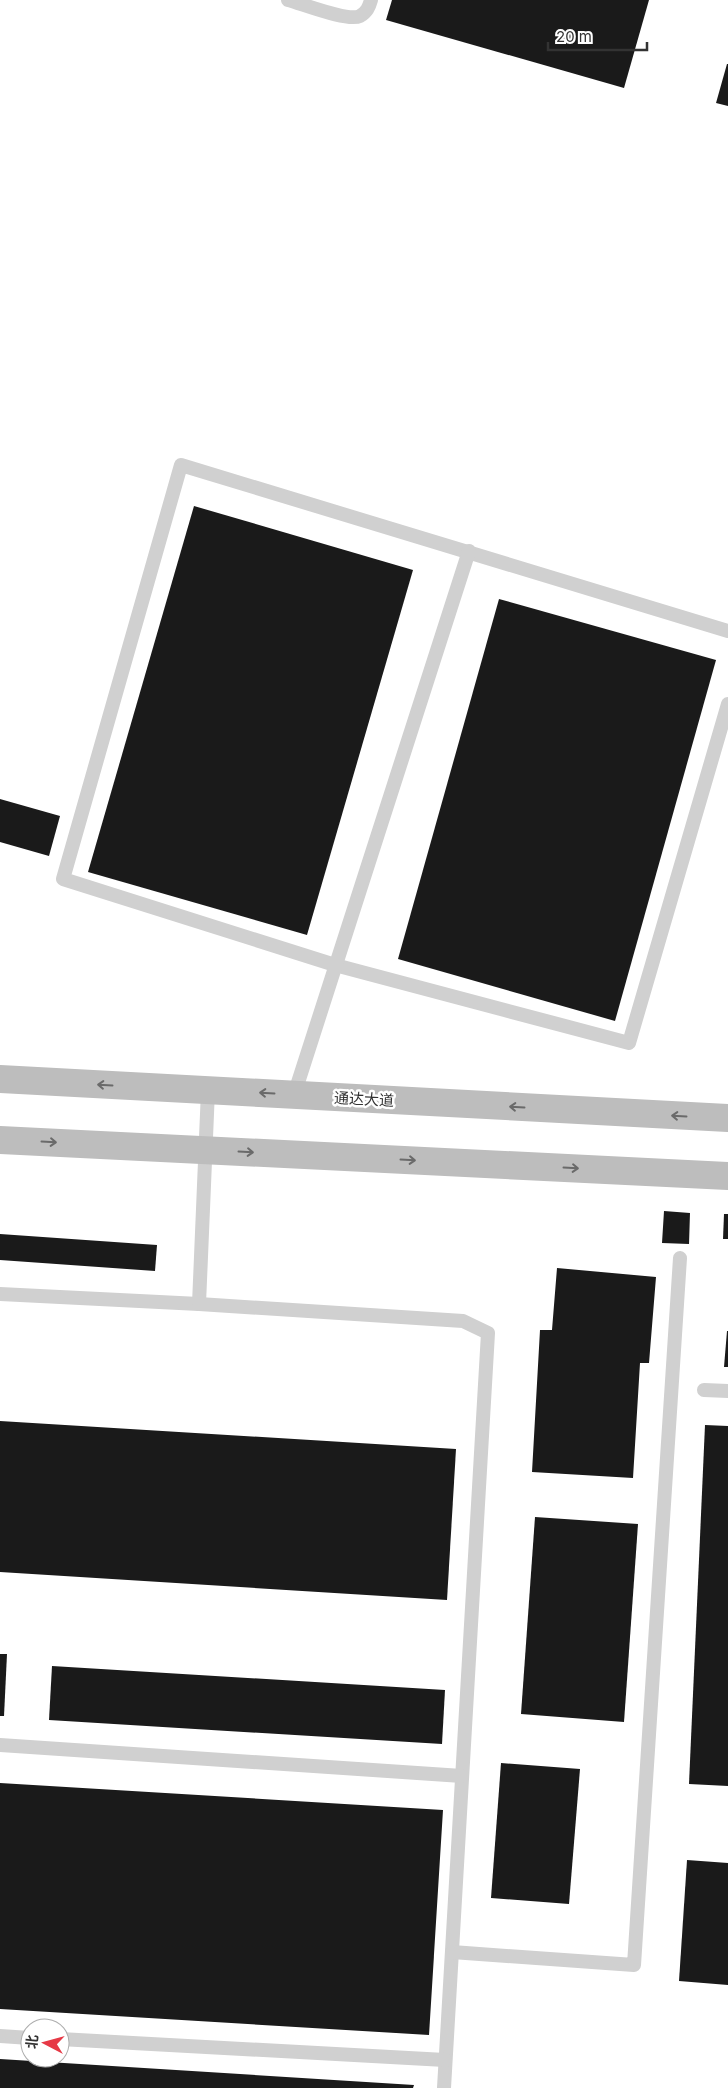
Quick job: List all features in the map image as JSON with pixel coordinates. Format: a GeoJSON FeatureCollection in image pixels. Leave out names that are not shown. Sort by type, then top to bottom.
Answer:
{"type":"FeatureCollection","features":[{"type":"Feature","properties":{"kind":"main road","name":"通达大道"},"geometry":{"type":"LineString","coordinates":[[0,1079],[728,1118]]}},
{"type":"Feature","properties":{"kind":"main road"},"geometry":{"type":"LineString","coordinates":[[0,1140],[728,1176]]}},
{"type":"Feature","properties":{"kind":"lane"},"geometry":{"type":"LineString","coordinates":[[288,0],[348,17],[359,16],[368,9],[371,0]]}},
{"type":"Feature","properties":{"kind":"lane"},"geometry":{"type":"LineString","coordinates":[[728,631],[181,465],[63,879],[335,965],[629,1043],[728,704]]}},
{"type":"Feature","properties":{"kind":"lane"},"geometry":{"type":"LineString","coordinates":[[294,1095],[469,551]]}},
{"type":"Feature","properties":{"kind":"lane"},"geometry":{"type":"LineString","coordinates":[[199,1304],[208,1090]]}},
{"type":"Feature","properties":{"kind":"lane"},"geometry":{"type":"LineString","coordinates":[[452,1952],[634,1965],[680,1258]]}},
{"type":"Feature","properties":{"kind":"lane"},"geometry":{"type":"LineString","coordinates":[[0,1294],[463,1320],[488,1333],[444,2088]]}},
{"type":"Feature","properties":{"kind":"lane"},"geometry":{"type":"LineString","coordinates":[[704,1390],[728,1391]]}},
{"type":"Feature","properties":{"kind":"lane"},"geometry":{"type":"LineString","coordinates":[[0,1745],[462,1776]]}},
{"type":"Feature","properties":{"kind":"lane"},"geometry":{"type":"LineString","coordinates":[[0,2036],[20,2037]]}},
{"type":"Feature","properties":{"kind":"lane"},"geometry":{"type":"LineString","coordinates":[[70,2040],[445,2060]]}},
{"type":"Feature","properties":{"kind":"building"},"geometry":{"type":"Polygon","coordinates":[[[392,0],[649,0],[624,88],[386,20],[392,0]]]}},
{"type":"Feature","properties":{"kind":"building"},"geometry":{"type":"Polygon","coordinates":[[[728,64],[728,106],[716,103],[728,64]]]}},
{"type":"Feature","properties":{"kind":"building"},"geometry":{"type":"Polygon","coordinates":[[[194,506],[413,570],[307,935],[88,872],[194,506]]]}},
{"type":"Feature","properties":{"kind":"building"},"geometry":{"type":"Polygon","coordinates":[[[499,599],[716,660],[615,1021],[398,959],[499,599]]]}},
{"type":"Feature","properties":{"kind":"building"},"geometry":{"type":"Polygon","coordinates":[[[0,799],[60,816],[49,856],[0,842],[0,799]]]}},
{"type":"Feature","properties":{"kind":"building"},"geometry":{"type":"Polygon","coordinates":[[[664,1211],[690,1213],[689,1244],[662,1243],[664,1211]]]}},
{"type":"Feature","properties":{"kind":"building"},"geometry":{"type":"Polygon","coordinates":[[[724,1214],[728,1214],[728,1239],[723,1239],[724,1214]]]}},
{"type":"Feature","properties":{"kind":"building"},"geometry":{"type":"Polygon","coordinates":[[[0,1234],[157,1245],[155,1271],[0,1260],[0,1234]]]}},
{"type":"Feature","properties":{"kind":"building"},"geometry":{"type":"Polygon","coordinates":[[[557,1268],[656,1277],[649,1363],[640,1363],[633,1478],[532,1472],[540,1330],[552,1330],[557,1268]]]}},
{"type":"Feature","properties":{"kind":"building"},"geometry":{"type":"Polygon","coordinates":[[[727,1331],[728,1367],[724,1367],[727,1331]]]}},
{"type":"Feature","properties":{"kind":"building"},"geometry":{"type":"Polygon","coordinates":[[[0,1421],[456,1449],[447,1600],[0,1572],[0,1421]]]}},
{"type":"Feature","properties":{"kind":"building"},"geometry":{"type":"Polygon","coordinates":[[[705,1425],[728,1426],[728,1786],[689,1784],[705,1425]]]}},
{"type":"Feature","properties":{"kind":"building"},"geometry":{"type":"Polygon","coordinates":[[[535,1517],[638,1524],[624,1722],[521,1714],[535,1517]]]}},
{"type":"Feature","properties":{"kind":"building"},"geometry":{"type":"Polygon","coordinates":[[[0,1654],[7,1654],[4,1716],[0,1716],[0,1654]]]}},
{"type":"Feature","properties":{"kind":"building"},"geometry":{"type":"Polygon","coordinates":[[[52,1666],[445,1690],[442,1744],[49,1720],[52,1666]]]}},
{"type":"Feature","properties":{"kind":"building"},"geometry":{"type":"Polygon","coordinates":[[[501,1763],[580,1769],[569,1904],[491,1898],[501,1763]]]}},
{"type":"Feature","properties":{"kind":"building"},"geometry":{"type":"Polygon","coordinates":[[[0,1783],[443,1810],[429,2035],[0,2009],[0,1783]]]}},
{"type":"Feature","properties":{"kind":"building"},"geometry":{"type":"Polygon","coordinates":[[[687,1860],[728,1863],[728,1985],[679,1981],[687,1860]]]}},
{"type":"Feature","properties":{"kind":"building"},"geometry":{"type":"Polygon","coordinates":[[[0,2059],[20,2060],[20,2068],[70,2068],[70,2063],[414,2085],[413,2088],[0,2088],[0,2059]]]}}]}
